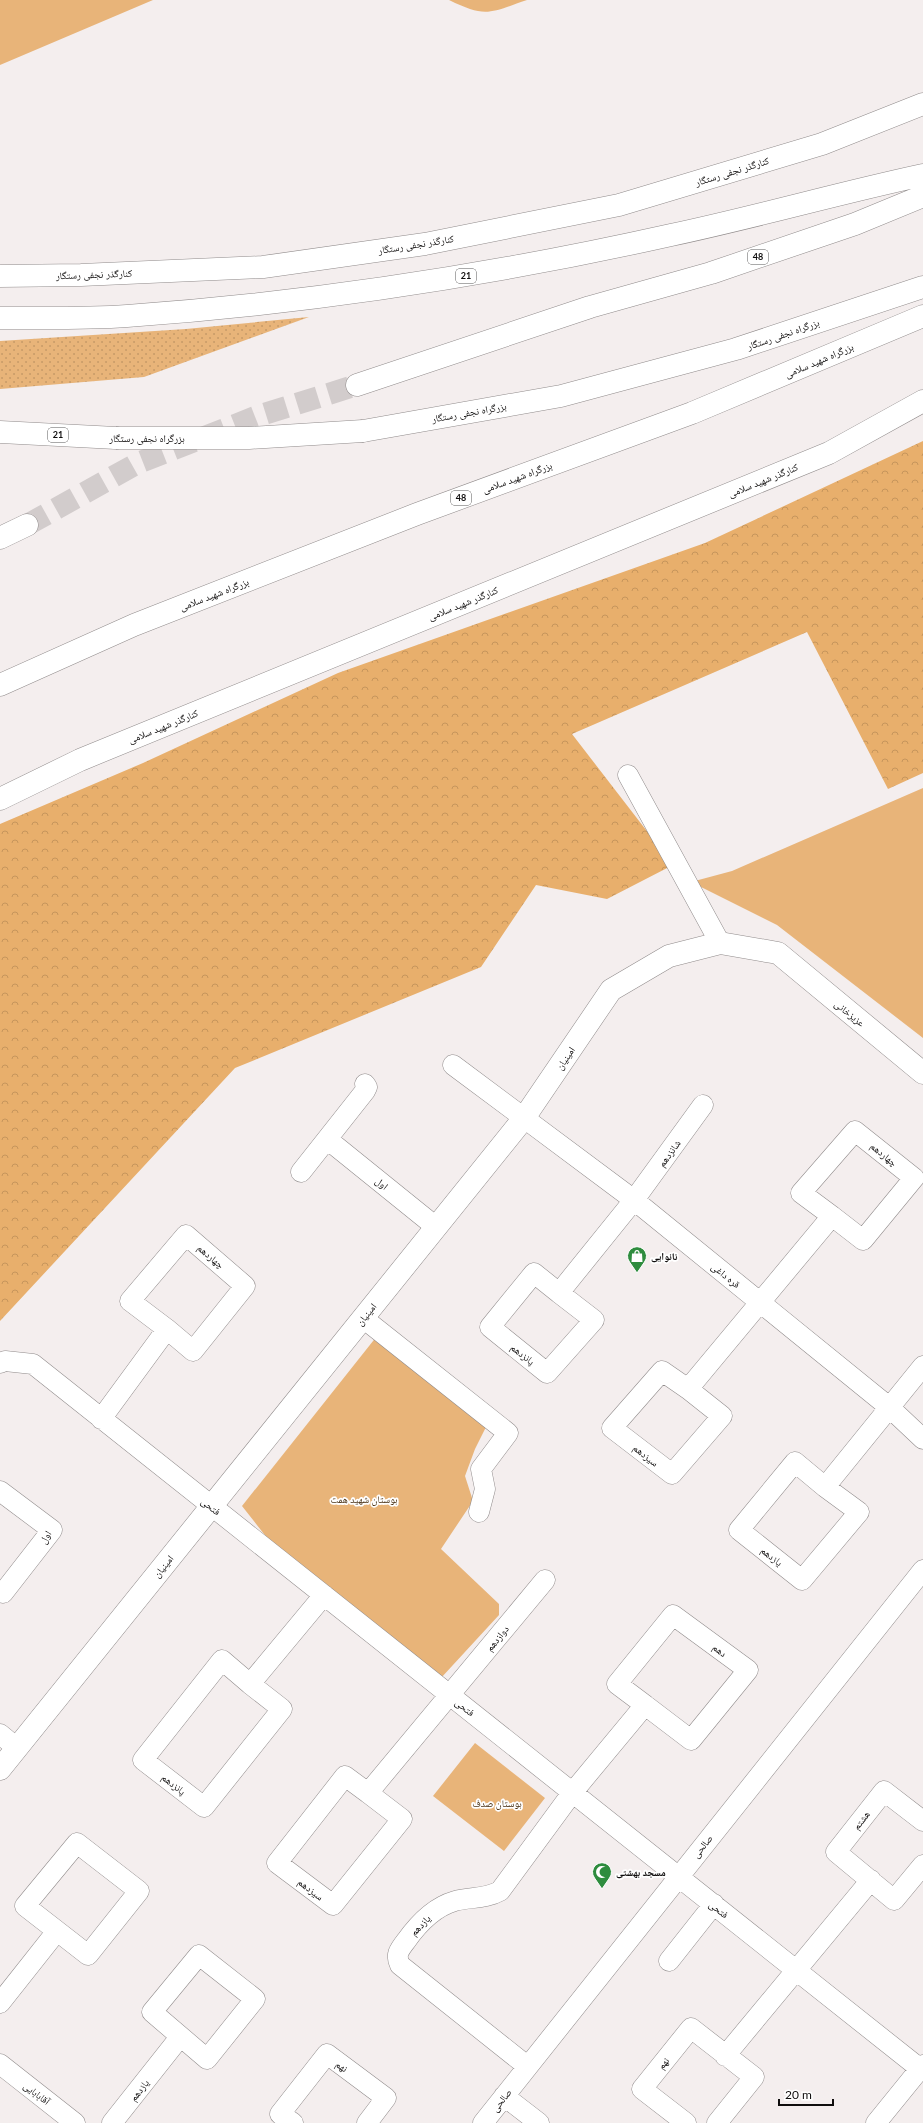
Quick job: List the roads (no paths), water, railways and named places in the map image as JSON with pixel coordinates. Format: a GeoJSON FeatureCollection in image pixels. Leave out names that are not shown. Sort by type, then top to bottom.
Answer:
{"type":"FeatureCollection","features":[{"type":"Feature","properties":{"kind":"main road","name":"کنارگذر نجفی رستگار"},"geometry":{"type":"LineString","coordinates":[[0,276],[81,275],[263,267],[425,244],[619,205],[822,144],[923,104]]}},
{"type":"Feature","properties":{"kind":"main road","name":"21"},"geometry":{"type":"LineString","coordinates":[[0,318],[125,316],[295,300],[457,277],[672,235],[841,193],[923,175]]}},
{"type":"Feature","properties":{"kind":"main road","name":"48"},"geometry":{"type":"LineString","coordinates":[[357,385],[590,307],[711,274],[855,224],[923,196]]}},
{"type":"Feature","properties":{"kind":"main road","name":"بزرگراه نجفی رستگار"},"geometry":{"type":"LineString","coordinates":[[0,432],[116,438],[249,438],[363,431],[561,396],[736,349],[923,287]]}},
{"type":"Feature","properties":{"kind":"main road","name":"بزرگراه شهید سلامی"},"geometry":{"type":"LineString","coordinates":[[0,685],[134,625],[417,514],[692,413],[923,316]]}},
{"type":"Feature","properties":{"kind":"main road","name":"کنارگذر شهید سلامی"},"geometry":{"type":"LineString","coordinates":[[0,799],[80,760],[829,452],[923,401]]}},
{"type":"Feature","properties":{"kind":"main road"},"geometry":{"type":"LineString","coordinates":[[0,538],[27,525]]}},
{"type":"Feature","properties":{"kind":"main road","name":"امینیان"},"geometry":{"type":"LineString","coordinates":[[0,1769],[524,1118],[611,990],[669,956],[720,943],[778,953]]}},
{"type":"Feature","properties":{"kind":"main road","name":"عزیزخانی"},"geometry":{"type":"LineString","coordinates":[[778,953],[923,1073]]}},
{"type":"Feature","properties":{"kind":"street"},"geometry":{"type":"LineString","coordinates":[[628,775],[720,943]]}},
{"type":"Feature","properties":{"kind":"street","name":"قره داغی"},"geometry":{"type":"LineString","coordinates":[[453,1065],[634,1200],[889,1407],[923,1439]]}},
{"type":"Feature","properties":{"kind":"street"},"geometry":{"type":"LineString","coordinates":[[301,1172],[365,1091],[367,1087],[365,1084]]}},
{"type":"Feature","properties":{"kind":"street","name":"شانزدهم"},"geometry":{"type":"LineString","coordinates":[[634,1200],[703,1105]]}},
{"type":"Feature","properties":{"kind":"street","name":"چهاردهم"},"geometry":{"type":"LineString","coordinates":[[855,1131],[914,1178],[863,1240],[832,1216],[801,1193],[855,1131]]}},
{"type":"Feature","properties":{"kind":"street","name":"اول"},"geometry":{"type":"LineString","coordinates":[[327,1139],[436,1227]]}},
{"type":"Feature","properties":{"kind":"street"},"geometry":{"type":"LineString","coordinates":[[559,1293],[634,1200]]}},
{"type":"Feature","properties":{"kind":"street"},"geometry":{"type":"LineString","coordinates":[[688,1389],[832,1216]]}},
{"type":"Feature","properties":{"kind":"street","name":"چهاردهم"},"geometry":{"type":"LineString","coordinates":[[186,1235],[246,1286],[193,1351],[167,1329],[130,1301],[186,1235]]}},
{"type":"Feature","properties":{"kind":"street","name":"پانزدهم"},"geometry":{"type":"LineString","coordinates":[[534,1272],[559,1293],[594,1320],[547,1372],[490,1327],[534,1272]]}},
{"type":"Feature","properties":{"kind":"street"},"geometry":{"type":"LineString","coordinates":[[363,1318],[508,1433],[481,1469],[485,1489],[479,1512]]}},
{"type":"Feature","properties":{"kind":"street"},"geometry":{"type":"LineString","coordinates":[[101,1419],[167,1329]]}},
{"type":"Feature","properties":{"kind":"street","name":"فتحی"},"geometry":{"type":"LineString","coordinates":[[0,1363],[5,1361],[33,1364],[572,1793],[922,2068]]}},
{"type":"Feature","properties":{"kind":"street"},"geometry":{"type":"LineString","coordinates":[[825,1487],[923,1366]]}},
{"type":"Feature","properties":{"kind":"street","name":"سیزدهم"},"geometry":{"type":"LineString","coordinates":[[662,1370],[688,1389],[722,1416],[672,1474],[612,1428],[662,1370]]}},
{"type":"Feature","properties":{"kind":"street","name":"یازدهم"},"geometry":{"type":"LineString","coordinates":[[796,1462],[825,1487],[859,1512],[802,1580],[739,1530],[796,1462]]}},
{"type":"Feature","properties":{"kind":"street","name":"اول"},"geometry":{"type":"LineString","coordinates":[[0,1491],[52,1530],[3,1593],[0,1591]]}},
{"type":"Feature","properties":{"kind":"street","name":"صالحی"},"geometry":{"type":"LineString","coordinates":[[483,2123],[923,1570]]}},
{"type":"Feature","properties":{"kind":"street","name":"دوازدهم"},"geometry":{"type":"LineString","coordinates":[[450,1696],[545,1580]]}},
{"type":"Feature","properties":{"kind":"street"},"geometry":{"type":"LineString","coordinates":[[250,1684],[324,1595]]}},
{"type":"Feature","properties":{"kind":"street","name":"دهم"},"geometry":{"type":"LineString","coordinates":[[674,1615],[748,1670],[690,1740],[645,1705],[617,1684],[674,1615]]}},
{"type":"Feature","properties":{"kind":"street","name":"پانزدهم"},"geometry":{"type":"LineString","coordinates":[[222,1660],[250,1684],[282,1709],[204,1807],[143,1760],[222,1660]]}},
{"type":"Feature","properties":{"kind":"street"},"geometry":{"type":"LineString","coordinates":[[368,1793],[450,1696]]}},
{"type":"Feature","properties":{"kind":"street"},"geometry":{"type":"LineString","coordinates":[[572,1793],[645,1705]]}},
{"type":"Feature","properties":{"kind":"street"},"geometry":{"type":"LineString","coordinates":[[0,1734],[17,1748]]}},
{"type":"Feature","properties":{"kind":"street","name":"سیزدهم"},"geometry":{"type":"LineString","coordinates":[[345,1776],[368,1793],[402,1819],[333,1906],[277,1863],[345,1776]]}},
{"type":"Feature","properties":{"kind":"street","name":"هشتم"},"geometry":{"type":"LineString","coordinates":[[923,1821],[884,1791],[836,1852],[894,1900],[923,1865]]}},
{"type":"Feature","properties":{"kind":"street","name":"یازدهم"},"geometry":{"type":"LineString","coordinates":[[527,2066],[400,1965],[396,1958],[398,1951],[415,1929],[441,1907],[455,1901],[492,1895],[500,1891],[572,1793]]}},
{"type":"Feature","properties":{"kind":"street"},"geometry":{"type":"LineString","coordinates":[[77,1843],[139,1891],[88,1956],[57,1931],[25,1906],[77,1843]]}},
{"type":"Feature","properties":{"kind":"street"},"geometry":{"type":"LineString","coordinates":[[725,2056],[871,1880]]}},
{"type":"Feature","properties":{"kind":"street"},"geometry":{"type":"LineString","coordinates":[[669,1961],[714,1904]]}},
{"type":"Feature","properties":{"kind":"street"},"geometry":{"type":"LineString","coordinates":[[0,2003],[57,1931]]}},
{"type":"Feature","properties":{"kind":"street"},"geometry":{"type":"LineString","coordinates":[[199,1955],[255,1999],[207,2058],[180,2037],[152,2012],[199,1955]]}},
{"type":"Feature","properties":{"kind":"street","name":"نهم"},"geometry":{"type":"LineString","coordinates":[[686,2123],[642,2089],[691,2028],[725,2056],[754,2077],[717,2123]]}},
{"type":"Feature","properties":{"kind":"street","name":"یازدهم"},"geometry":{"type":"LineString","coordinates":[[112,2123],[180,2037]]}},
{"type":"Feature","properties":{"kind":"street","name":"نهم"},"geometry":{"type":"LineString","coordinates":[[293,2123],[280,2114],[327,2054],[386,2098],[367,2123]]}},
{"type":"Feature","properties":{"kind":"street","name":"آقابابایی"},"geometry":{"type":"LineString","coordinates":[[0,2064],[75,2123]]}},
{"type":"Feature","properties":{"kind":"street"},"geometry":{"type":"LineString","coordinates":[[876,2123],[922,2068]]}},
{"type":"Feature","properties":{"kind":"street"},"geometry":{"type":"LineString","coordinates":[[504,2096],[539,2123]]}},
{"type":"Feature","properties":{"kind":"tunnel"},"geometry":{"type":"LineString","coordinates":[[27,525],[138,463],[258,416],[357,385]]}},
{"type":"Feature","properties":{"kind":"place","name":"نانوایی"},"geometry":{"type":"Point","coordinates":[637,1273]}},
{"type":"Feature","properties":{"kind":"place","name":"مسجد بهشتی"},"geometry":{"type":"Point","coordinates":[602,1889]}},
{"type":"Feature","properties":{"kind":"park label","name":"بوستان شهید همت"},"geometry":{"type":"Point","coordinates":[364,1499]}},
{"type":"Feature","properties":{"kind":"park label","name":"بوستان صدف"},"geometry":{"type":"Point","coordinates":[497,1803]}}]}
